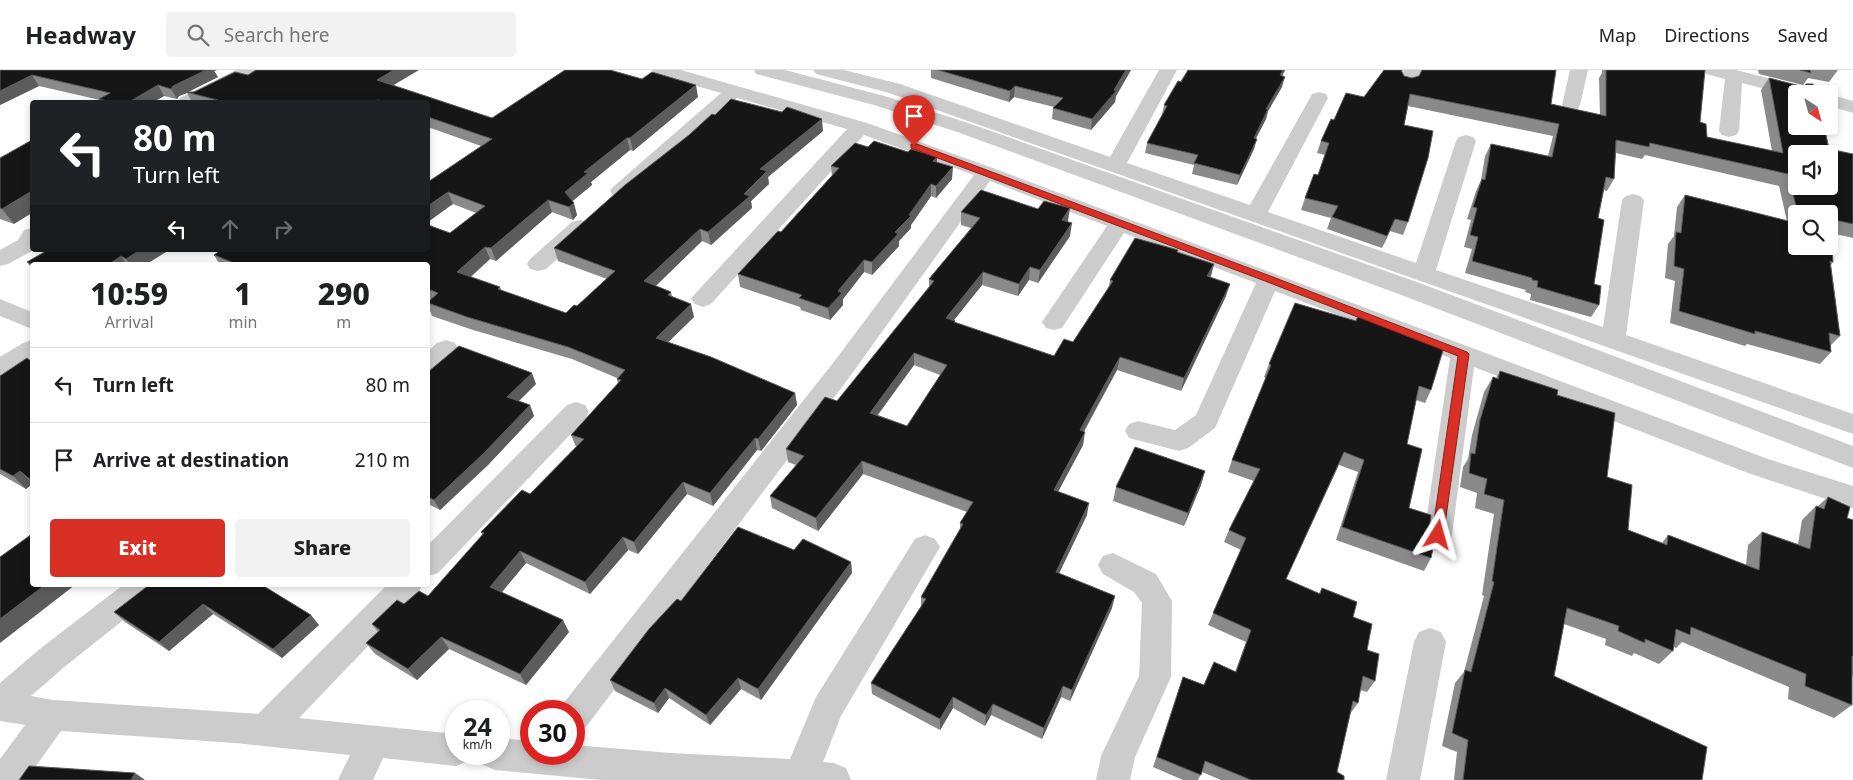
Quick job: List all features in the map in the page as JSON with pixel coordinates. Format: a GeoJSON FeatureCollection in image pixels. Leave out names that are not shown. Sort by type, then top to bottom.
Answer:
{"type":"FeatureCollection","features":[{"type":"Feature","properties":{"kind":"street"},"geometry":{"type":"LineString","coordinates":[[191,100],[250,70]]}},
{"type":"Feature","properties":{"kind":"street"},"geometry":{"type":"LineString","coordinates":[[661,70],[860,127],[986,172],[1758,466],[1851,494]]}},
{"type":"Feature","properties":{"kind":"street"},"geometry":{"type":"LineString","coordinates":[[763,70],[881,101],[967,129],[1405,287],[1853,457]]}},
{"type":"Feature","properties":{"kind":"street"},"geometry":{"type":"LineString","coordinates":[[822,70],[899,82],[1115,166],[1254,216],[1424,273],[1853,424]]}},
{"type":"Feature","properties":{"kind":"street"},"geometry":{"type":"LineString","coordinates":[[1115,166],[1168,70]]}},
{"type":"Feature","properties":{"kind":"street"},"geometry":{"type":"LineString","coordinates":[[1571,105],[1579,70]]}},
{"type":"Feature","properties":{"kind":"street"},"geometry":{"type":"LineString","coordinates":[[1712,70],[1788,89]]}},
{"type":"Feature","properties":{"kind":"street"},"geometry":{"type":"LineString","coordinates":[[1729,130],[1734,75]]}},
{"type":"Feature","properties":{"kind":"street"},"geometry":{"type":"LineString","coordinates":[[538,264],[734,91]]}},
{"type":"Feature","properties":{"kind":"street"},"geometry":{"type":"LineString","coordinates":[[1254,216],[1318,98]]}},
{"type":"Feature","properties":{"kind":"street"},"geometry":{"type":"LineString","coordinates":[[1838,103],[1853,107]]}},
{"type":"Feature","properties":{"kind":"street"},"geometry":{"type":"LineString","coordinates":[[703,299],[860,127]]}},
{"type":"Feature","properties":{"kind":"street"},"geometry":{"type":"LineString","coordinates":[[1424,273],[1466,141]]}},
{"type":"Feature","properties":{"kind":"street"},"geometry":{"type":"LineString","coordinates":[[585,702],[842,368],[986,172]]}},
{"type":"Feature","properties":{"kind":"street"},"geometry":{"type":"LineString","coordinates":[[1613,340],[1633,200]]}},
{"type":"Feature","properties":{"kind":"street"},"geometry":{"type":"LineString","coordinates":[[1054,322],[1119,224]]}},
{"type":"Feature","properties":{"kind":"street"},"geometry":{"type":"LineString","coordinates":[[0,259],[26,244],[30,239]]}},
{"type":"Feature","properties":{"kind":"street"},"geometry":{"type":"LineString","coordinates":[[1138,431],[1179,441],[1206,422],[1269,279]]}},
{"type":"Feature","properties":{"kind":"street"},"geometry":{"type":"LineString","coordinates":[[0,307],[30,320]]}},
{"type":"Feature","properties":{"kind":"street"},"geometry":{"type":"LineString","coordinates":[[0,369],[30,350]]}},
{"type":"Feature","properties":{"kind":"street"},"geometry":{"type":"LineString","coordinates":[[1438,535],[1463,354]]}},
{"type":"Feature","properties":{"kind":"street"},"geometry":{"type":"LineString","coordinates":[[430,562],[576,412]]}},
{"type":"Feature","properties":{"kind":"street"},"geometry":{"type":"LineString","coordinates":[[800,776],[828,708],[925,547]]}},
{"type":"Feature","properties":{"kind":"street"},"geometry":{"type":"LineString","coordinates":[[1113,565],[1145,584],[1157,601],[1155,677],[1118,756],[1113,780]]}},
{"type":"Feature","properties":{"kind":"street"},"geometry":{"type":"LineString","coordinates":[[0,705],[52,658],[142,587]]}},
{"type":"Feature","properties":{"kind":"street"},"geometry":{"type":"LineString","coordinates":[[264,730],[405,587]]}},
{"type":"Feature","properties":{"kind":"street"},"geometry":{"type":"LineString","coordinates":[[1403,780],[1430,642]]}},
{"type":"Feature","properties":{"kind":"street"},"geometry":{"type":"LineString","coordinates":[[0,705],[54,715],[264,730],[373,743],[445,749]]}},
{"type":"Feature","properties":{"kind":"street"},"geometry":{"type":"LineString","coordinates":[[5,780],[54,715]]}},
{"type":"Feature","properties":{"kind":"street"},"geometry":{"type":"LineString","coordinates":[[355,780],[373,743]]}},
{"type":"Feature","properties":{"kind":"street"},"geometry":{"type":"LineString","coordinates":[[585,762],[669,775],[800,776],[834,780]]}},
{"type":"Feature","properties":{"kind":"building"},"geometry":{"type":"Polygon","coordinates":[[[0,70],[206,70],[173,86],[171,89],[158,85],[132,100],[99,99],[110,93],[32,75],[0,91],[0,70]]]}},
{"type":"Feature","properties":{"kind":"building"},"geometry":{"type":"Polygon","coordinates":[[[256,70],[394,70],[377,80],[492,118],[565,70],[610,70],[642,79],[652,72],[696,85],[584,172],[588,173],[565,192],[574,203],[569,207],[548,200],[491,248],[485,247],[457,272],[566,313],[574,305],[577,306],[615,271],[554,248],[625,185],[689,135],[712,114],[715,115],[731,99],[782,112],[787,107],[822,119],[760,169],[767,171],[744,194],[750,196],[708,232],[700,229],[644,281],[671,292],[668,295],[691,304],[656,338],[711,357],[795,393],[758,439],[755,438],[710,493],[683,482],[634,542],[623,537],[585,582],[520,551],[490,587],[563,620],[520,674],[441,637],[408,669],[366,643],[380,630],[372,624],[397,600],[404,604],[419,591],[428,596],[484,533],[481,532],[522,490],[530,494],[584,439],[571,435],[621,380],[617,379],[625,370],[568,347],[467,317],[430,304],[430,300],[438,293],[430,290],[430,262],[232,262],[214,255],[218,252],[430,252],[430,226],[450,233],[485,206],[448,192],[430,205],[430,181],[492,139],[430,118],[430,100],[217,100],[186,92],[194,92],[235,72],[248,75],[256,70]]]}},
{"type":"Feature","properties":{"kind":"building"},"geometry":{"type":"Polygon","coordinates":[[[938,70],[1126,70],[1114,90],[1116,91],[1092,119],[1053,108],[1063,98],[1015,86],[1010,91],[938,70]]]}},
{"type":"Feature","properties":{"kind":"building"},"geometry":{"type":"Polygon","coordinates":[[[1188,70],[1283,70],[1280,75],[1285,77],[1266,109],[1268,109],[1254,138],[1257,139],[1240,175],[1194,163],[1198,155],[1147,143],[1167,106],[1164,105],[1178,81],[1181,82],[1188,70]]]}},
{"type":"Feature","properties":{"kind":"building"},"geometry":{"type":"Polygon","coordinates":[[[1384,70],[1401,70],[1404,76],[1412,78],[1419,76],[1422,70],[1556,70],[1551,104],[1606,116],[1606,70],[1705,70],[1700,122],[1706,124],[1707,137],[1783,153],[1769,78],[1796,85],[1788,85],[1788,135],[1826,135],[1828,145],[1788,145],[1788,174],[1650,143],[1649,147],[1616,140],[1614,179],[1606,177],[1598,218],[1604,220],[1594,284],[1601,286],[1599,305],[1537,287],[1538,281],[1532,280],[1532,278],[1472,261],[1478,237],[1470,235],[1477,208],[1473,207],[1482,179],[1485,180],[1491,144],[1552,157],[1559,124],[1410,94],[1404,125],[1433,131],[1428,158],[1408,222],[1395,219],[1387,236],[1332,217],[1338,206],[1305,198],[1314,174],[1318,175],[1329,143],[1321,141],[1331,119],[1334,120],[1346,93],[1364,97],[1384,70]]]}},
{"type":"Feature","properties":{"kind":"building"},"geometry":{"type":"Polygon","coordinates":[[[30,141],[30,192],[2,209],[0,208],[0,158],[30,141]]]}},
{"type":"Feature","properties":{"kind":"building"},"geometry":{"type":"Polygon","coordinates":[[[874,141],[908,152],[911,149],[937,157],[933,161],[953,167],[936,186],[931,184],[909,215],[911,216],[895,232],[898,234],[872,262],[864,260],[838,291],[842,293],[828,308],[799,298],[802,295],[738,274],[778,231],[781,232],[839,168],[831,166],[855,143],[868,147],[874,141]]]}},
{"type":"Feature","properties":{"kind":"building"},"geometry":{"type":"Polygon","coordinates":[[[1838,151],[1853,154],[1853,224],[1838,221],[1838,205],[1796,205],[1793,195],[1838,195],[1838,151]]]}},
{"type":"Feature","properties":{"kind":"building"},"geometry":{"type":"Polygon","coordinates":[[[981,190],[1038,209],[1044,201],[1070,208],[1062,220],[1072,223],[1040,270],[1030,267],[1019,284],[983,272],[946,318],[1054,356],[1064,339],[1073,342],[1113,281],[1110,280],[1135,238],[1178,250],[1177,252],[1214,264],[1207,276],[1230,284],[1184,378],[1120,357],[1080,430],[1085,432],[1054,490],[1089,503],[1056,572],[1115,596],[1072,690],[1063,686],[1044,728],[993,704],[986,715],[953,697],[940,719],[871,683],[926,599],[921,597],[963,524],[960,523],[973,502],[862,461],[816,518],[770,496],[804,456],[786,449],[825,397],[837,401],[934,281],[929,279],[980,218],[961,212],[981,190]],[[914,353],[870,413],[907,426],[947,365],[914,353]]]}},
{"type":"Feature","properties":{"kind":"building"},"geometry":{"type":"Polygon","coordinates":[[[1685,195],[1788,221],[1788,255],[1833,255],[1833,262],[1830,261],[1840,336],[1829,333],[1831,352],[1755,331],[1755,334],[1679,311],[1684,269],[1674,266],[1676,232],[1681,233],[1685,195]]]}},
{"type":"Feature","properties":{"kind":"building"},"geometry":{"type":"Polygon","coordinates":[[[44,252],[137,252],[126,259],[121,256],[112,262],[27,262],[44,252]]]}},
{"type":"Feature","properties":{"kind":"building"},"geometry":{"type":"Polygon","coordinates":[[[1295,303],[1356,321],[1358,316],[1426,337],[1425,341],[1444,347],[1431,390],[1419,386],[1407,444],[1422,449],[1409,508],[1431,515],[1430,523],[1436,533],[1431,558],[1342,527],[1364,460],[1344,452],[1286,579],[1320,594],[1322,588],[1357,602],[1353,617],[1372,624],[1367,650],[1379,654],[1375,681],[1363,676],[1358,703],[1353,701],[1337,772],[1344,776],[1344,780],[1251,780],[1205,761],[1201,775],[1157,757],[1183,677],[1204,685],[1214,662],[1236,672],[1251,630],[1213,613],[1246,538],[1229,530],[1260,469],[1232,460],[1295,303]]]}},
{"type":"Feature","properties":{"kind":"building"},"geometry":{"type":"Polygon","coordinates":[[[459,346],[532,373],[507,397],[530,405],[483,454],[434,500],[430,498],[430,370],[459,346]]]}},
{"type":"Feature","properties":{"kind":"building"},"geometry":{"type":"Polygon","coordinates":[[[27,358],[30,360],[30,479],[20,471],[13,476],[0,469],[0,376],[27,358]]]}},
{"type":"Feature","properties":{"kind":"building"},"geometry":{"type":"Polygon","coordinates":[[[1500,371],[1558,390],[1557,395],[1615,413],[1607,477],[1632,485],[1628,530],[1667,545],[1668,535],[1759,570],[1762,532],[1810,549],[1816,506],[1824,509],[1828,497],[1850,507],[1847,518],[1853,520],[1852,705],[1805,686],[1806,674],[1691,627],[1690,635],[1676,629],[1673,651],[1645,639],[1645,643],[1618,631],[1619,626],[1567,608],[1554,676],[1707,747],[1702,780],[1463,780],[1468,740],[1452,733],[1465,670],[1471,672],[1494,582],[1492,581],[1504,500],[1484,494],[1487,479],[1469,473],[1471,453],[1475,454],[1480,420],[1493,377],[1498,379],[1500,371]]]}},
{"type":"Feature","properties":{"kind":"building"},"geometry":{"type":"Polygon","coordinates":[[[1135,447],[1205,471],[1188,513],[1116,487],[1135,447]]]}},
{"type":"Feature","properties":{"kind":"building"},"geometry":{"type":"Polygon","coordinates":[[[738,527],[794,550],[803,539],[851,562],[758,689],[738,678],[706,715],[665,688],[654,703],[610,680],[649,629],[677,599],[681,601],[738,527]]]}},
{"type":"Feature","properties":{"kind":"building"},"geometry":{"type":"Polygon","coordinates":[[[30,535],[30,587],[42,587],[0,619],[0,557],[30,535]]]}},
{"type":"Feature","properties":{"kind":"building"},"geometry":{"type":"Polygon","coordinates":[[[146,587],[265,587],[311,615],[273,649],[203,604],[159,642],[114,612],[146,587]]]}},
{"type":"Feature","properties":{"kind":"building"},"geometry":{"type":"Polygon","coordinates":[[[29,766],[135,773],[131,780],[19,780],[29,766]]]}},
{"type":"Feature","properties":{"kind":"route"},"geometry":{"type":"LineString","coordinates":[[914,146],[1463,354],[1438,535]]}}]}
